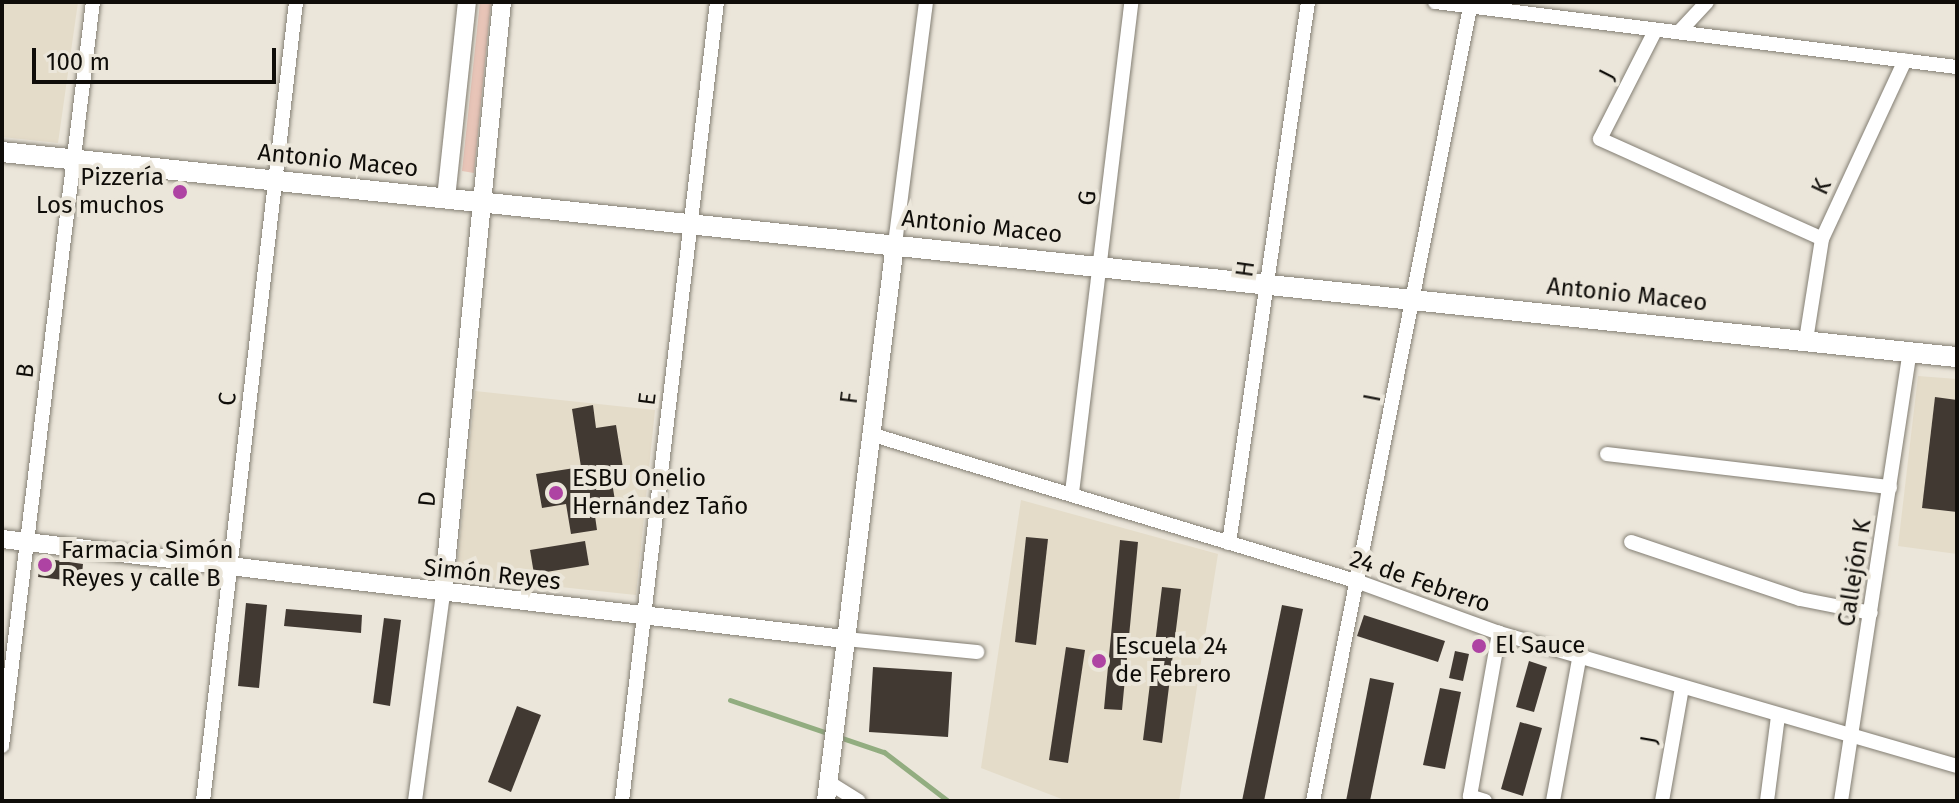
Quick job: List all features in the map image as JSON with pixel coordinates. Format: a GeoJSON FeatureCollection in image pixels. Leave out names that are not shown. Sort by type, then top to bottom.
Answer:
{"type":"FeatureCollection","features":[{"type":"Feature","properties":{"kind":"main road","name":"Antonio Maceo"},"geometry":{"type":"LineString","coordinates":[[2,152],[1957,357]]}},
{"type":"Feature","properties":{"kind":"street","name":"B"},"geometry":{"type":"LineString","coordinates":[[2,746],[93,2]]}},
{"type":"Feature","properties":{"kind":"street","name":"C"},"geometry":{"type":"LineString","coordinates":[[203,801],[296,2]]}},
{"type":"Feature","properties":{"kind":"street"},"geometry":{"type":"LineString","coordinates":[[446,198],[467,2]]}},
{"type":"Feature","properties":{"kind":"street","name":"D"},"geometry":{"type":"LineString","coordinates":[[415,801],[443,594],[502,2]]}},
{"type":"Feature","properties":{"kind":"street","name":"E"},"geometry":{"type":"LineString","coordinates":[[622,801],[717,2]]}},
{"type":"Feature","properties":{"kind":"street","name":"F"},"geometry":{"type":"LineString","coordinates":[[828,783],[926,2]]}},
{"type":"Feature","properties":{"kind":"street","name":"G"},"geometry":{"type":"LineString","coordinates":[[1072,493],[1102,266],[1131,2]]}},
{"type":"Feature","properties":{"kind":"street","name":"H"},"geometry":{"type":"LineString","coordinates":[[1229,543],[1308,2]]}},
{"type":"Feature","properties":{"kind":"street"},"geometry":{"type":"LineString","coordinates":[[1435,2],[1471,4],[1655,31],[1957,67]]}},
{"type":"Feature","properties":{"kind":"street"},"geometry":{"type":"LineString","coordinates":[[1679,32],[1707,2]]}},
{"type":"Feature","properties":{"kind":"street","name":"I"},"geometry":{"type":"LineString","coordinates":[[1313,801],[1359,582],[1471,4]]}},
{"type":"Feature","properties":{"kind":"street","name":"J"},"geometry":{"type":"LineString","coordinates":[[1655,31],[1600,139],[1822,239]]}},
{"type":"Feature","properties":{"kind":"street","name":"K"},"geometry":{"type":"LineString","coordinates":[[1806,340],[1822,239],[1905,60]]}},
{"type":"Feature","properties":{"kind":"street","name":"Callejón K"},"geometry":{"type":"LineString","coordinates":[[1841,801],[1910,352]]}},
{"type":"Feature","properties":{"kind":"street","name":"24 de Febrero"},"geometry":{"type":"LineString","coordinates":[[870,434],[1359,582],[1499,633],[1580,654],[1778,716],[1957,766]]}},
{"type":"Feature","properties":{"kind":"street"},"geometry":{"type":"LineString","coordinates":[[1607,454],[1890,487]]}},
{"type":"Feature","properties":{"kind":"street","name":"Simón Reyes"},"geometry":{"type":"LineString","coordinates":[[2,539],[231,570],[977,652]]}},
{"type":"Feature","properties":{"kind":"street"},"geometry":{"type":"LineString","coordinates":[[1631,542],[1800,599],[1871,613]]}},
{"type":"Feature","properties":{"kind":"street"},"geometry":{"type":"LineString","coordinates":[[1485,801],[1470,796],[1499,633]]}},
{"type":"Feature","properties":{"kind":"street"},"geometry":{"type":"LineString","coordinates":[[1553,801],[1580,654]]}},
{"type":"Feature","properties":{"kind":"street","name":"J"},"geometry":{"type":"LineString","coordinates":[[1662,801],[1682,687]]}},
{"type":"Feature","properties":{"kind":"street"},"geometry":{"type":"LineString","coordinates":[[1767,801],[1778,716]]}},
{"type":"Feature","properties":{"kind":"street"},"geometry":{"type":"LineString","coordinates":[[828,783],[858,801]]}},
{"type":"Feature","properties":{"kind":"shaded area"},"geometry":{"type":"Polygon","coordinates":[[[2,2],[78,2],[58,143],[2,137],[2,2]]]}},
{"type":"Feature","properties":{"kind":"shaded area"},"geometry":{"type":"Polygon","coordinates":[[[480,2],[491,2],[474,173],[462,171],[480,2]]]}},
{"type":"Feature","properties":{"kind":"shaded area"},"geometry":{"type":"Polygon","coordinates":[[[1918,376],[1957,379],[1957,554],[1898,546],[1918,376]]]}},
{"type":"Feature","properties":{"kind":"shaded area","name":"ESBU Onelio Hernández Taño"},"geometry":{"type":"Polygon","coordinates":[[[475,391],[655,410],[636,595],[456,576],[475,391]]]}},
{"type":"Feature","properties":{"kind":"shaded area","name":"Escuela 24 de Febrero"},"geometry":{"type":"Polygon","coordinates":[[[1021,500],[1218,554],[1179,801],[1067,801],[981,768],[1021,500]]]}},
{"type":"Feature","properties":{"kind":"building"},"geometry":{"type":"Polygon","coordinates":[[[1935,397],[1957,400],[1957,512],[1922,508],[1935,397]]]}},
{"type":"Feature","properties":{"kind":"building"},"geometry":{"type":"Polygon","coordinates":[[[593,405],[596,428],[616,425],[624,474],[611,476],[617,513],[595,516],[597,530],[571,534],[566,504],[542,508],[536,474],[581,467],[572,409],[593,405]]]}},
{"type":"Feature","properties":{"kind":"building"},"geometry":{"type":"Polygon","coordinates":[[[1026,537],[1048,539],[1036,645],[1015,642],[1026,537]]]}},
{"type":"Feature","properties":{"kind":"building"},"geometry":{"type":"Polygon","coordinates":[[[1120,540],[1138,542],[1122,710],[1104,709],[1120,540]]]}},
{"type":"Feature","properties":{"kind":"building"},"geometry":{"type":"Polygon","coordinates":[[[585,541],[589,565],[534,574],[530,550],[585,541]]]}},
{"type":"Feature","properties":{"kind":"building"},"geometry":{"type":"Polygon","coordinates":[[[41,558],[83,564],[81,582],[38,577],[41,558]]]}},
{"type":"Feature","properties":{"kind":"building"},"geometry":{"type":"Polygon","coordinates":[[[1162,587],[1181,589],[1162,743],[1143,740],[1162,587]]]}},
{"type":"Feature","properties":{"kind":"building"},"geometry":{"type":"Polygon","coordinates":[[[246,603],[267,605],[259,688],[238,686],[246,603]]]}},
{"type":"Feature","properties":{"kind":"building"},"geometry":{"type":"Polygon","coordinates":[[[1282,605],[1303,609],[1264,801],[1242,801],[1282,605]]]}},
{"type":"Feature","properties":{"kind":"building"},"geometry":{"type":"Polygon","coordinates":[[[286,609],[362,615],[361,633],[284,626],[286,609]]]}},
{"type":"Feature","properties":{"kind":"building"},"geometry":{"type":"Polygon","coordinates":[[[1364,615],[1445,641],[1438,662],[1357,636],[1364,615]]]}},
{"type":"Feature","properties":{"kind":"building"},"geometry":{"type":"Polygon","coordinates":[[[384,618],[401,620],[390,706],[373,703],[384,618]]]}},
{"type":"Feature","properties":{"kind":"building"},"geometry":{"type":"Polygon","coordinates":[[[1066,647],[1085,650],[1068,763],[1049,760],[1066,647]]]}},
{"type":"Feature","properties":{"kind":"building"},"geometry":{"type":"Polygon","coordinates":[[[1455,651],[1469,654],[1463,681],[1449,678],[1455,651]]]}},
{"type":"Feature","properties":{"kind":"building"},"geometry":{"type":"Polygon","coordinates":[[[1529,661],[1547,667],[1534,712],[1516,707],[1529,661]]]}},
{"type":"Feature","properties":{"kind":"building"},"geometry":{"type":"Polygon","coordinates":[[[873,667],[952,672],[948,737],[869,732],[873,667]]]}},
{"type":"Feature","properties":{"kind":"building"},"geometry":{"type":"Polygon","coordinates":[[[1370,678],[1394,683],[1370,801],[1346,801],[1370,678]]]}},
{"type":"Feature","properties":{"kind":"building"},"geometry":{"type":"Polygon","coordinates":[[[1440,688],[1461,692],[1445,769],[1423,765],[1440,688]]]}},
{"type":"Feature","properties":{"kind":"building"},"geometry":{"type":"Polygon","coordinates":[[[517,706],[541,715],[511,792],[488,782],[517,706]]]}},
{"type":"Feature","properties":{"kind":"building"},"geometry":{"type":"Polygon","coordinates":[[[1520,722],[1542,728],[1523,796],[1501,789],[1520,722]]]}},
{"type":"Feature","properties":{"kind":"waterway"},"geometry":{"type":"LineString","coordinates":[[730,700],[884,752],[948,801]]}},
{"type":"Feature","properties":{"kind":"place","name":"Pizzería Los muchos"},"geometry":{"type":"Point","coordinates":[180,192]}},
{"type":"Feature","properties":{"kind":"place","name":"ESBU Onelio Hernández Taño"},"geometry":{"type":"Point","coordinates":[556,493]}},
{"type":"Feature","properties":{"kind":"place","name":"Farmacia Simón Reyes y calle B"},"geometry":{"type":"Point","coordinates":[45,565]}},
{"type":"Feature","properties":{"kind":"place","name":"El Sauce"},"geometry":{"type":"Point","coordinates":[1479,646]}},
{"type":"Feature","properties":{"kind":"place","name":"Escuela 24 de Febrero"},"geometry":{"type":"Point","coordinates":[1099,661]}}]}
